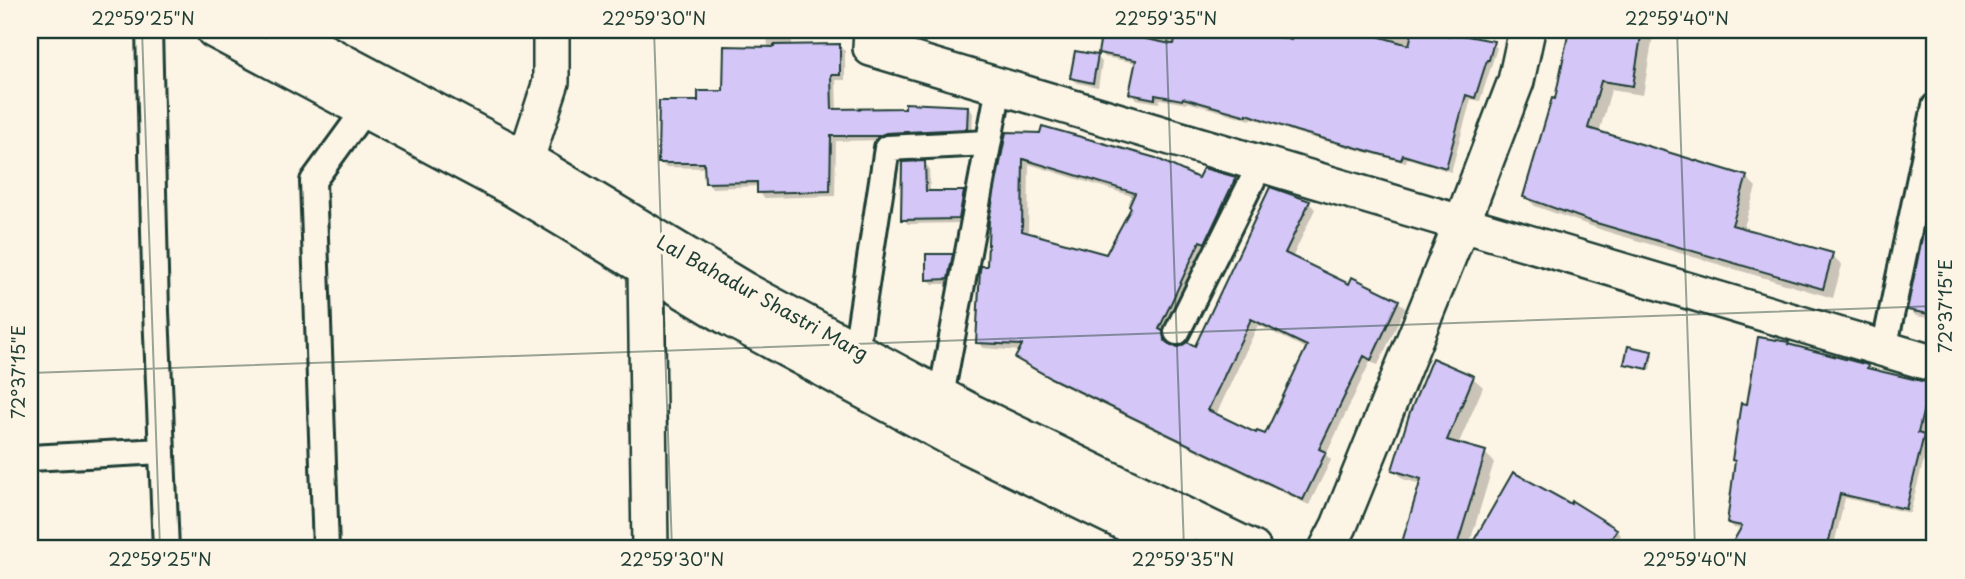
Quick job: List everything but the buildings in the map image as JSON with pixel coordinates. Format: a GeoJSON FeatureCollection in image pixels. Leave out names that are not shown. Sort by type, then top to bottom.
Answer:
{"type":"FeatureCollection","features":[{"type":"Feature","properties":{"kind":"main road","name":"Lal Bahadur Shastri Marg"},"geometry":{"type":"LineString","coordinates":[[215,30],[364,111],[519,174],[646,268],[731,319],[959,442],[1179,549]]}},
{"type":"Feature","properties":{"kind":"main road","name":"Lal Bahadur Shastri Marg"},"geometry":{"type":"LineString","coordinates":[[282,30],[519,174],[941,396],[1253,549]]}},
{"type":"Feature","properties":{"kind":"main road"},"geometry":{"type":"LineString","coordinates":[[519,174],[551,82],[551,30]]}},
{"type":"Feature","properties":{"kind":"main road"},"geometry":{"type":"LineString","coordinates":[[872,30],[871,48],[1935,365]]}},
{"type":"Feature","properties":{"kind":"main road"},"geometry":{"type":"LineString","coordinates":[[1327,549],[1339,526],[1461,225],[1516,81],[1527,30]]}},
{"type":"Feature","properties":{"kind":"main road"},"geometry":{"type":"LineString","coordinates":[[646,268],[650,549]]}},
{"type":"Feature","properties":{"kind":"street"},"geometry":{"type":"LineString","coordinates":[[149,30],[166,549]]}},
{"type":"Feature","properties":{"kind":"street"},"geometry":{"type":"LineString","coordinates":[[941,396],[999,87]]}},
{"type":"Feature","properties":{"kind":"street"},"geometry":{"type":"LineString","coordinates":[[1884,349],[1935,106]]}},
{"type":"Feature","properties":{"kind":"street"},"geometry":{"type":"LineString","coordinates":[[326,549],[313,181],[364,111]]}},
{"type":"Feature","properties":{"kind":"street"},"geometry":{"type":"LineString","coordinates":[[856,350],[887,148],[988,143]]}},
{"type":"Feature","properties":{"kind":"street"},"geometry":{"type":"LineString","coordinates":[[1177,332],[1260,165]]}},
{"type":"Feature","properties":{"kind":"street"},"geometry":{"type":"LineString","coordinates":[[30,458],[162,451]]}}]}
